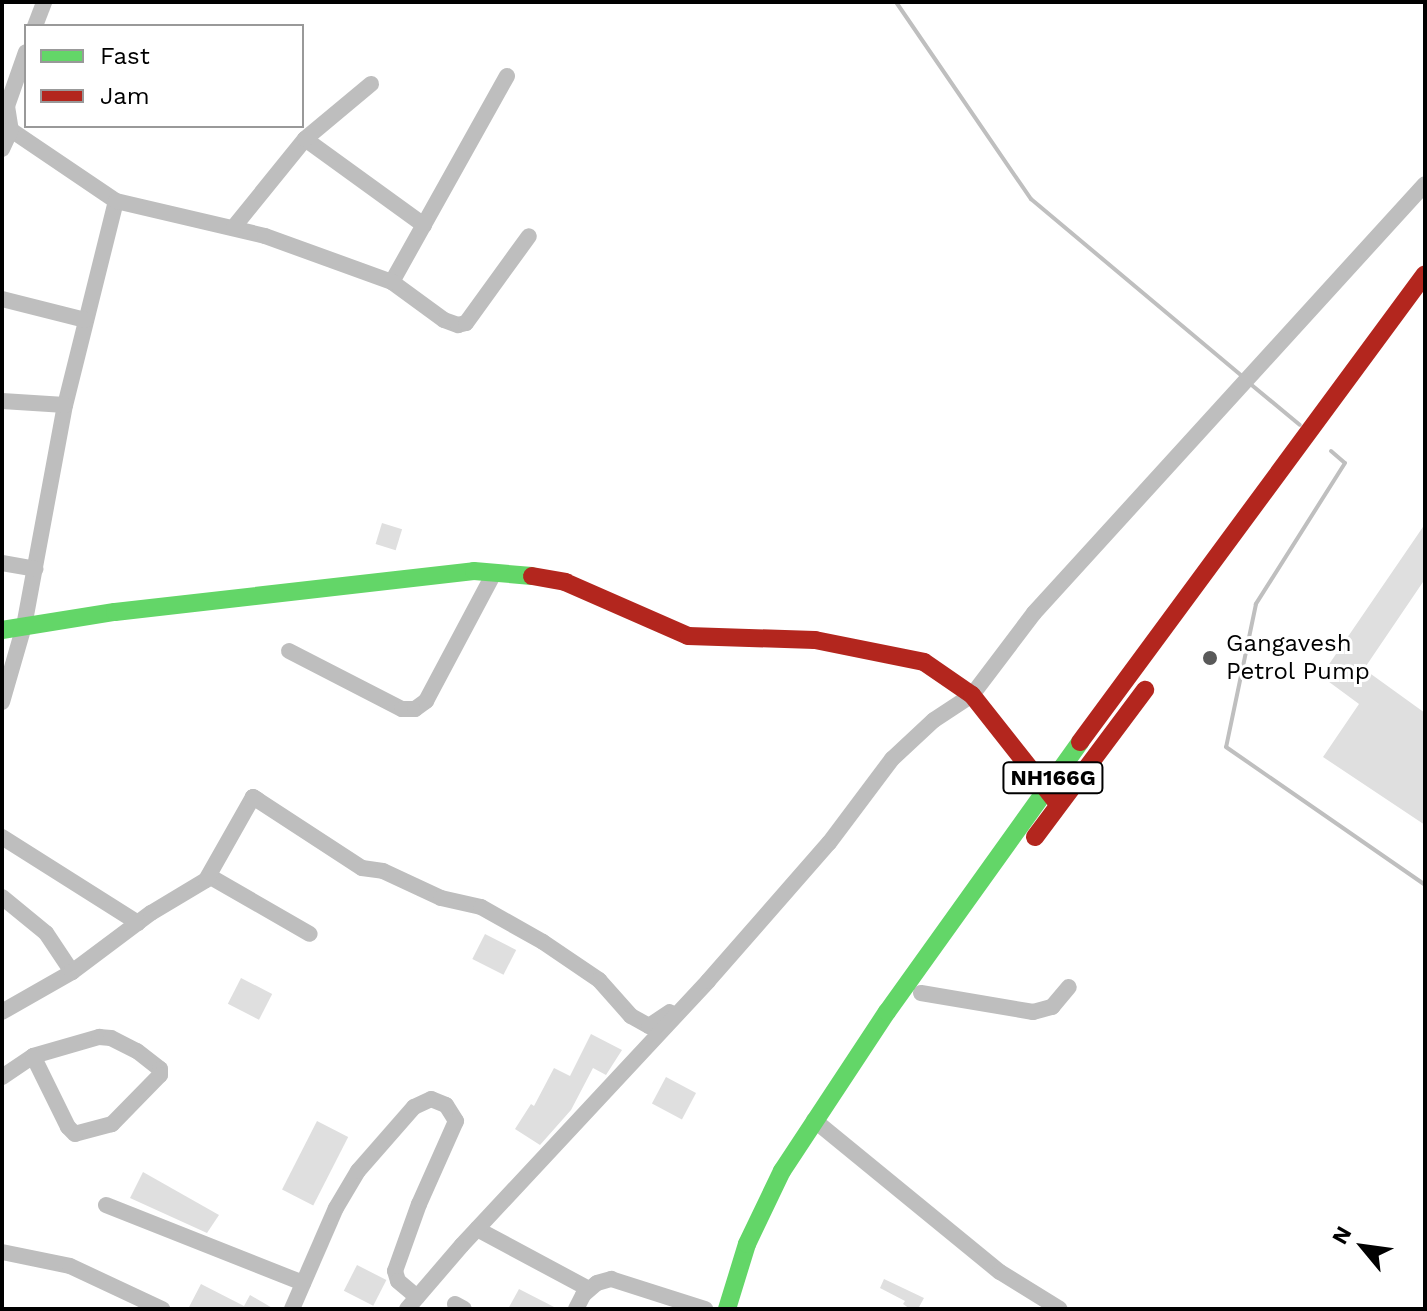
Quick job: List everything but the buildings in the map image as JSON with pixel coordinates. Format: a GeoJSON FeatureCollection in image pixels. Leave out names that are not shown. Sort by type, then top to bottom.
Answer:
{"type":"FeatureCollection","features":[{"type":"Feature","properties":{"kind":"main road","name":"NH166G"},"geometry":{"type":"LineString","coordinates":[[745,1309],[760,1263],[821,1125],[934,943],[1425,274]]}},
{"type":"Feature","properties":{"kind":"main road"},"geometry":{"type":"LineString","coordinates":[[2,630],[474,571],[565,582],[688,636],[815,640],[902,655],[945,673],[972,695],[1059,804]]}},
{"type":"Feature","properties":{"kind":"main road","name":"NH166G"},"geometry":{"type":"LineString","coordinates":[[727,1309],[747,1244],[770,1193],[1154,678]]}},
{"type":"Feature","properties":{"kind":"street"},"geometry":{"type":"LineString","coordinates":[[36,24],[44,2]]}},
{"type":"Feature","properties":{"kind":"street"},"geometry":{"type":"LineString","coordinates":[[2,149],[11,130],[5,104],[24,57]]}},
{"type":"Feature","properties":{"kind":"street"},"geometry":{"type":"LineString","coordinates":[[392,282],[507,76]]}},
{"type":"Feature","properties":{"kind":"street"},"geometry":{"type":"LineString","coordinates":[[233,228],[305,139],[371,84]]}},
{"type":"Feature","properties":{"kind":"street"},"geometry":{"type":"LineString","coordinates":[[11,130],[116,201],[233,228],[318,253],[392,282],[444,320],[458,325],[466,323],[529,236]]}},
{"type":"Feature","properties":{"kind":"street"},"geometry":{"type":"LineString","coordinates":[[305,139],[424,225]]}},
{"type":"Feature","properties":{"kind":"street"},"geometry":{"type":"LineString","coordinates":[[292,1309],[336,1208],[358,1171],[414,1107],[431,1099],[446,1105],[456,1121],[423,1193],[395,1271],[412,1303],[708,981],[829,843],[892,759],[934,720],[972,695],[1034,613],[1425,184]]}},
{"type":"Feature","properties":{"kind":"street"},"geometry":{"type":"LineString","coordinates":[[2,702],[24,626],[65,405],[116,201]]}},
{"type":"Feature","properties":{"kind":"street"},"geometry":{"type":"LineString","coordinates":[[2,299],[85,320]]}},
{"type":"Feature","properties":{"kind":"street"},"geometry":{"type":"LineString","coordinates":[[2,401],[65,405]]}},
{"type":"Feature","properties":{"kind":"street"},"geometry":{"type":"LineString","coordinates":[[2,563],[35,569]]}},
{"type":"Feature","properties":{"kind":"street"},"geometry":{"type":"LineString","coordinates":[[289,651],[402,709],[415,709],[426,701],[494,573]]}},
{"type":"Feature","properties":{"kind":"street"},"geometry":{"type":"LineString","coordinates":[[2,1012],[72,972],[209,876],[255,799],[362,868],[383,871],[441,898],[481,907],[543,942],[599,980],[631,1016],[649,1026],[708,981]]}},
{"type":"Feature","properties":{"kind":"street"},"geometry":{"type":"LineString","coordinates":[[2,837],[138,923]]}},
{"type":"Feature","properties":{"kind":"street"},"geometry":{"type":"LineString","coordinates":[[209,876],[310,934]]}},
{"type":"Feature","properties":{"kind":"street"},"geometry":{"type":"LineString","coordinates":[[2,897],[46,933],[72,972]]}},
{"type":"Feature","properties":{"kind":"street"},"geometry":{"type":"LineString","coordinates":[[921,993],[1033,1012],[1052,1007],[1069,987]]}},
{"type":"Feature","properties":{"kind":"street"},"geometry":{"type":"LineString","coordinates":[[2,1077],[33,1056],[99,1037],[111,1038],[146,1057],[160,1069],[160,1075],[112,1124],[75,1134],[68,1127],[33,1056]]}},
{"type":"Feature","properties":{"kind":"street"},"geometry":{"type":"LineString","coordinates":[[821,1125],[1000,1272],[1060,1309]]}},
{"type":"Feature","properties":{"kind":"street"},"geometry":{"type":"LineString","coordinates":[[106,1205],[303,1283]]}},
{"type":"Feature","properties":{"kind":"street"},"geometry":{"type":"LineString","coordinates":[[477,1229],[589,1289]]}},
{"type":"Feature","properties":{"kind":"street"},"geometry":{"type":"LineString","coordinates":[[2,1252],[70,1266],[162,1309]]}},
{"type":"Feature","properties":{"kind":"street"},"geometry":{"type":"LineString","coordinates":[[576,1309],[589,1289],[611,1279],[705,1309]]}},
{"type":"Feature","properties":{"kind":"waterway"},"geometry":{"type":"LineString","coordinates":[[896,2],[1031,199],[1242,376]]}},
{"type":"Feature","properties":{"kind":"waterway"},"geometry":{"type":"LineString","coordinates":[[1248,382],[1300,425]]}},
{"type":"Feature","properties":{"kind":"waterway"},"geometry":{"type":"LineString","coordinates":[[1331,451],[1345,463],[1256,604],[1226,747],[1425,885]]}},
{"type":"Feature","properties":{"kind":"traffic: fast"},"geometry":{"type":"LineString","coordinates":[[2,630],[115,612],[474,571],[532,576]]}},
{"type":"Feature","properties":{"kind":"traffic: fast"},"geometry":{"type":"LineString","coordinates":[[727,1309],[747,1244],[782,1171],[887,1012],[1080,742]]}},
{"type":"Feature","properties":{"kind":"traffic: jam"},"geometry":{"type":"LineString","coordinates":[[1080,742],[1425,274]]}},
{"type":"Feature","properties":{"kind":"traffic: jam"},"geometry":{"type":"LineString","coordinates":[[532,576],[565,582],[688,636],[815,640],[924,662],[972,695],[1055,800]]}},
{"type":"Feature","properties":{"kind":"traffic: jam"},"geometry":{"type":"LineString","coordinates":[[1035,837],[1145,690]]}},
{"type":"Feature","properties":{"kind":"place","name":"Gangavesh Petrol Pump"},"geometry":{"type":"Point","coordinates":[1210,658]}}]}
